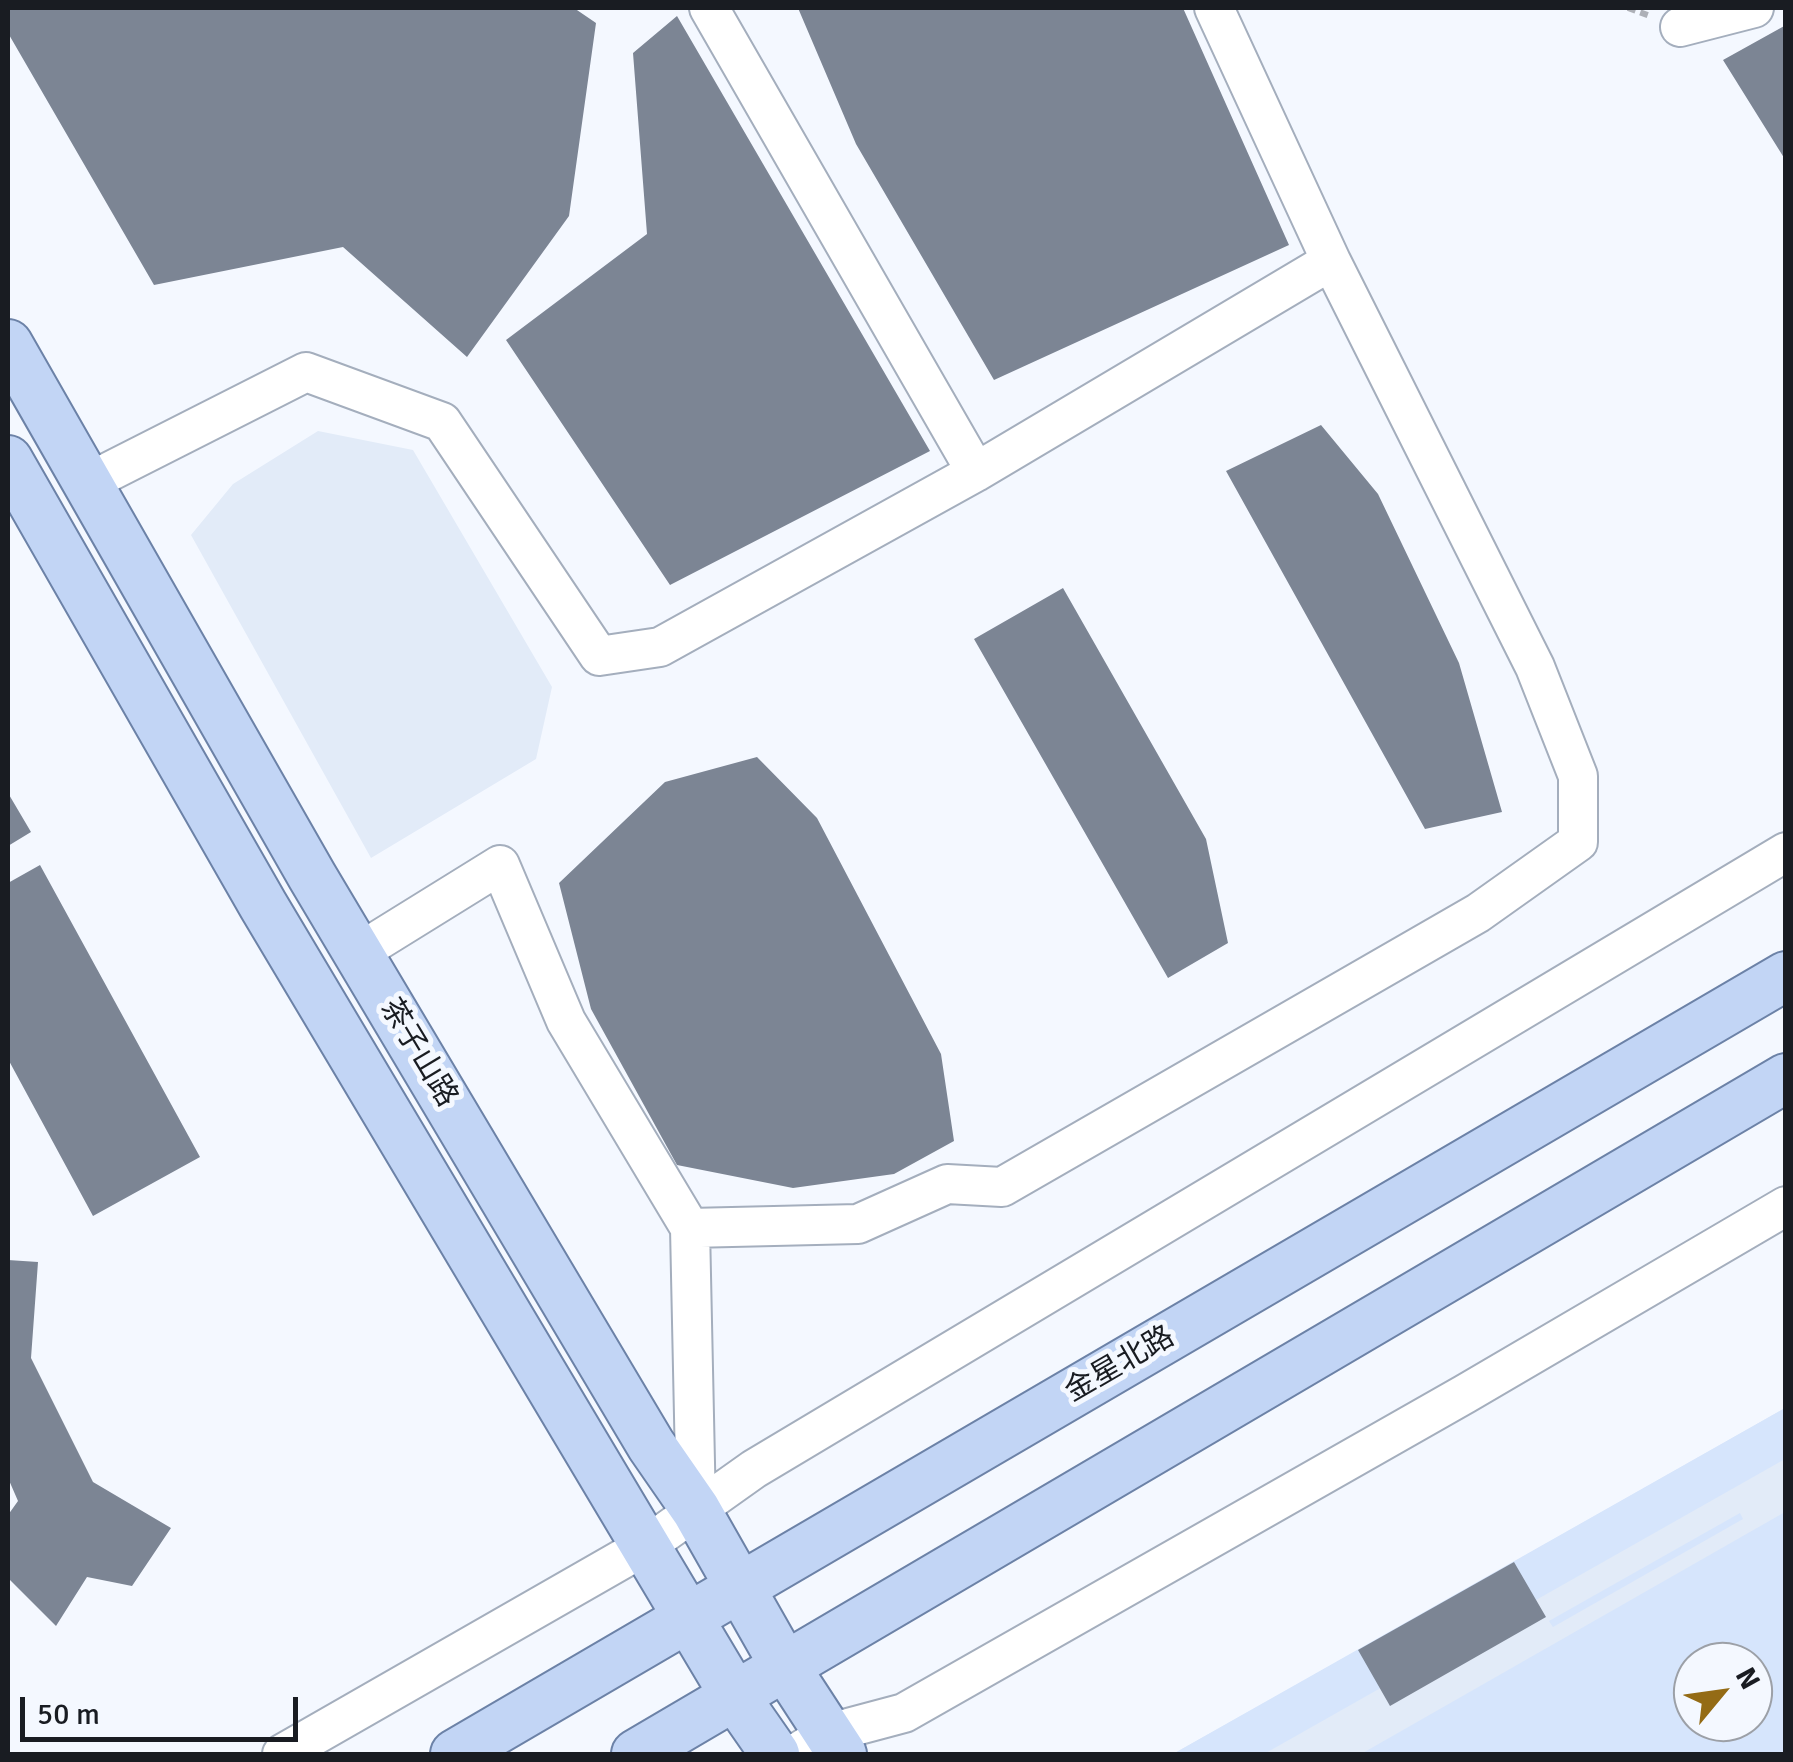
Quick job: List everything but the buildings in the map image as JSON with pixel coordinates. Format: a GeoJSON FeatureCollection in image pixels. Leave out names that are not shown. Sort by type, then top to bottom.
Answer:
{"type":"FeatureCollection","features":[{"type":"Feature","properties":{"kind":"main road","name":"茶子山路"},"geometry":{"type":"LineString","coordinates":[[8,344],[358,953],[652,1445],[696,1510],[784,1665],[822,1747]]}},
{"type":"Feature","properties":{"kind":"main road","name":"茶子山路"},"geometry":{"type":"LineString","coordinates":[[8,460],[263,906],[736,1698],[775,1754]]}},
{"type":"Feature","properties":{"kind":"main road","name":"金星北路"},"geometry":{"type":"LineString","coordinates":[[455,1754],[1786,976]]}},
{"type":"Feature","properties":{"kind":"main road"},"geometry":{"type":"LineString","coordinates":[[636,1754],[1786,1078]]}},
{"type":"Feature","properties":{"kind":"street"},"geometry":{"type":"LineString","coordinates":[[709,8],[976,472]]}},
{"type":"Feature","properties":{"kind":"street"},"geometry":{"type":"LineString","coordinates":[[690,1228],[858,1224],[948,1184],[1002,1187],[1478,913],[1578,842],[1578,776],[1535,667],[1331,261],[1214,8]]}},
{"type":"Feature","properties":{"kind":"street"},"geometry":{"type":"LineString","coordinates":[[1680,27],[1754,8]]}},
{"type":"Feature","properties":{"kind":"street"},"geometry":{"type":"LineString","coordinates":[[88,483],[306,372],[442,422],[599,656],[660,647],[976,472],[1331,261]]}},
{"type":"Feature","properties":{"kind":"street"},"geometry":{"type":"LineString","coordinates":[[282,1754],[647,1544],[771,1459],[1786,852]]}},
{"type":"Feature","properties":{"kind":"street"},"geometry":{"type":"LineString","coordinates":[[358,953],[500,865],[566,1021],[690,1228],[696,1510]]}},
{"type":"Feature","properties":{"kind":"street"},"geometry":{"type":"LineString","coordinates":[[822,1747],[904,1714],[1786,1206]]}},
{"type":"Feature","properties":{"kind":"shaded area"},"geometry":{"type":"Polygon","coordinates":[[[318,431],[413,450],[552,687],[536,759],[371,858],[191,535],[233,484],[318,431]]]}},
{"type":"Feature","properties":{"kind":"shaded area"},"geometry":{"type":"Polygon","coordinates":[[[1785,1408],[1785,1754],[1173,1754],[1785,1408]]]}},
{"type":"Feature","properties":{"kind":"shaded area"},"geometry":{"type":"Polygon","coordinates":[[[1785,1408],[1785,1459],[1264,1754],[1173,1754],[1785,1408]]]}},
{"type":"Feature","properties":{"kind":"shaded area"},"geometry":{"type":"Polygon","coordinates":[[[1785,1512],[1785,1754],[1361,1754],[1785,1512]]]}},
{"type":"Feature","properties":{"kind":"shaded area"},"geometry":{"type":"Polygon","coordinates":[[[1740,1513],[1743,1519],[1553,1627],[1549,1621],[1740,1513]]]}}]}
